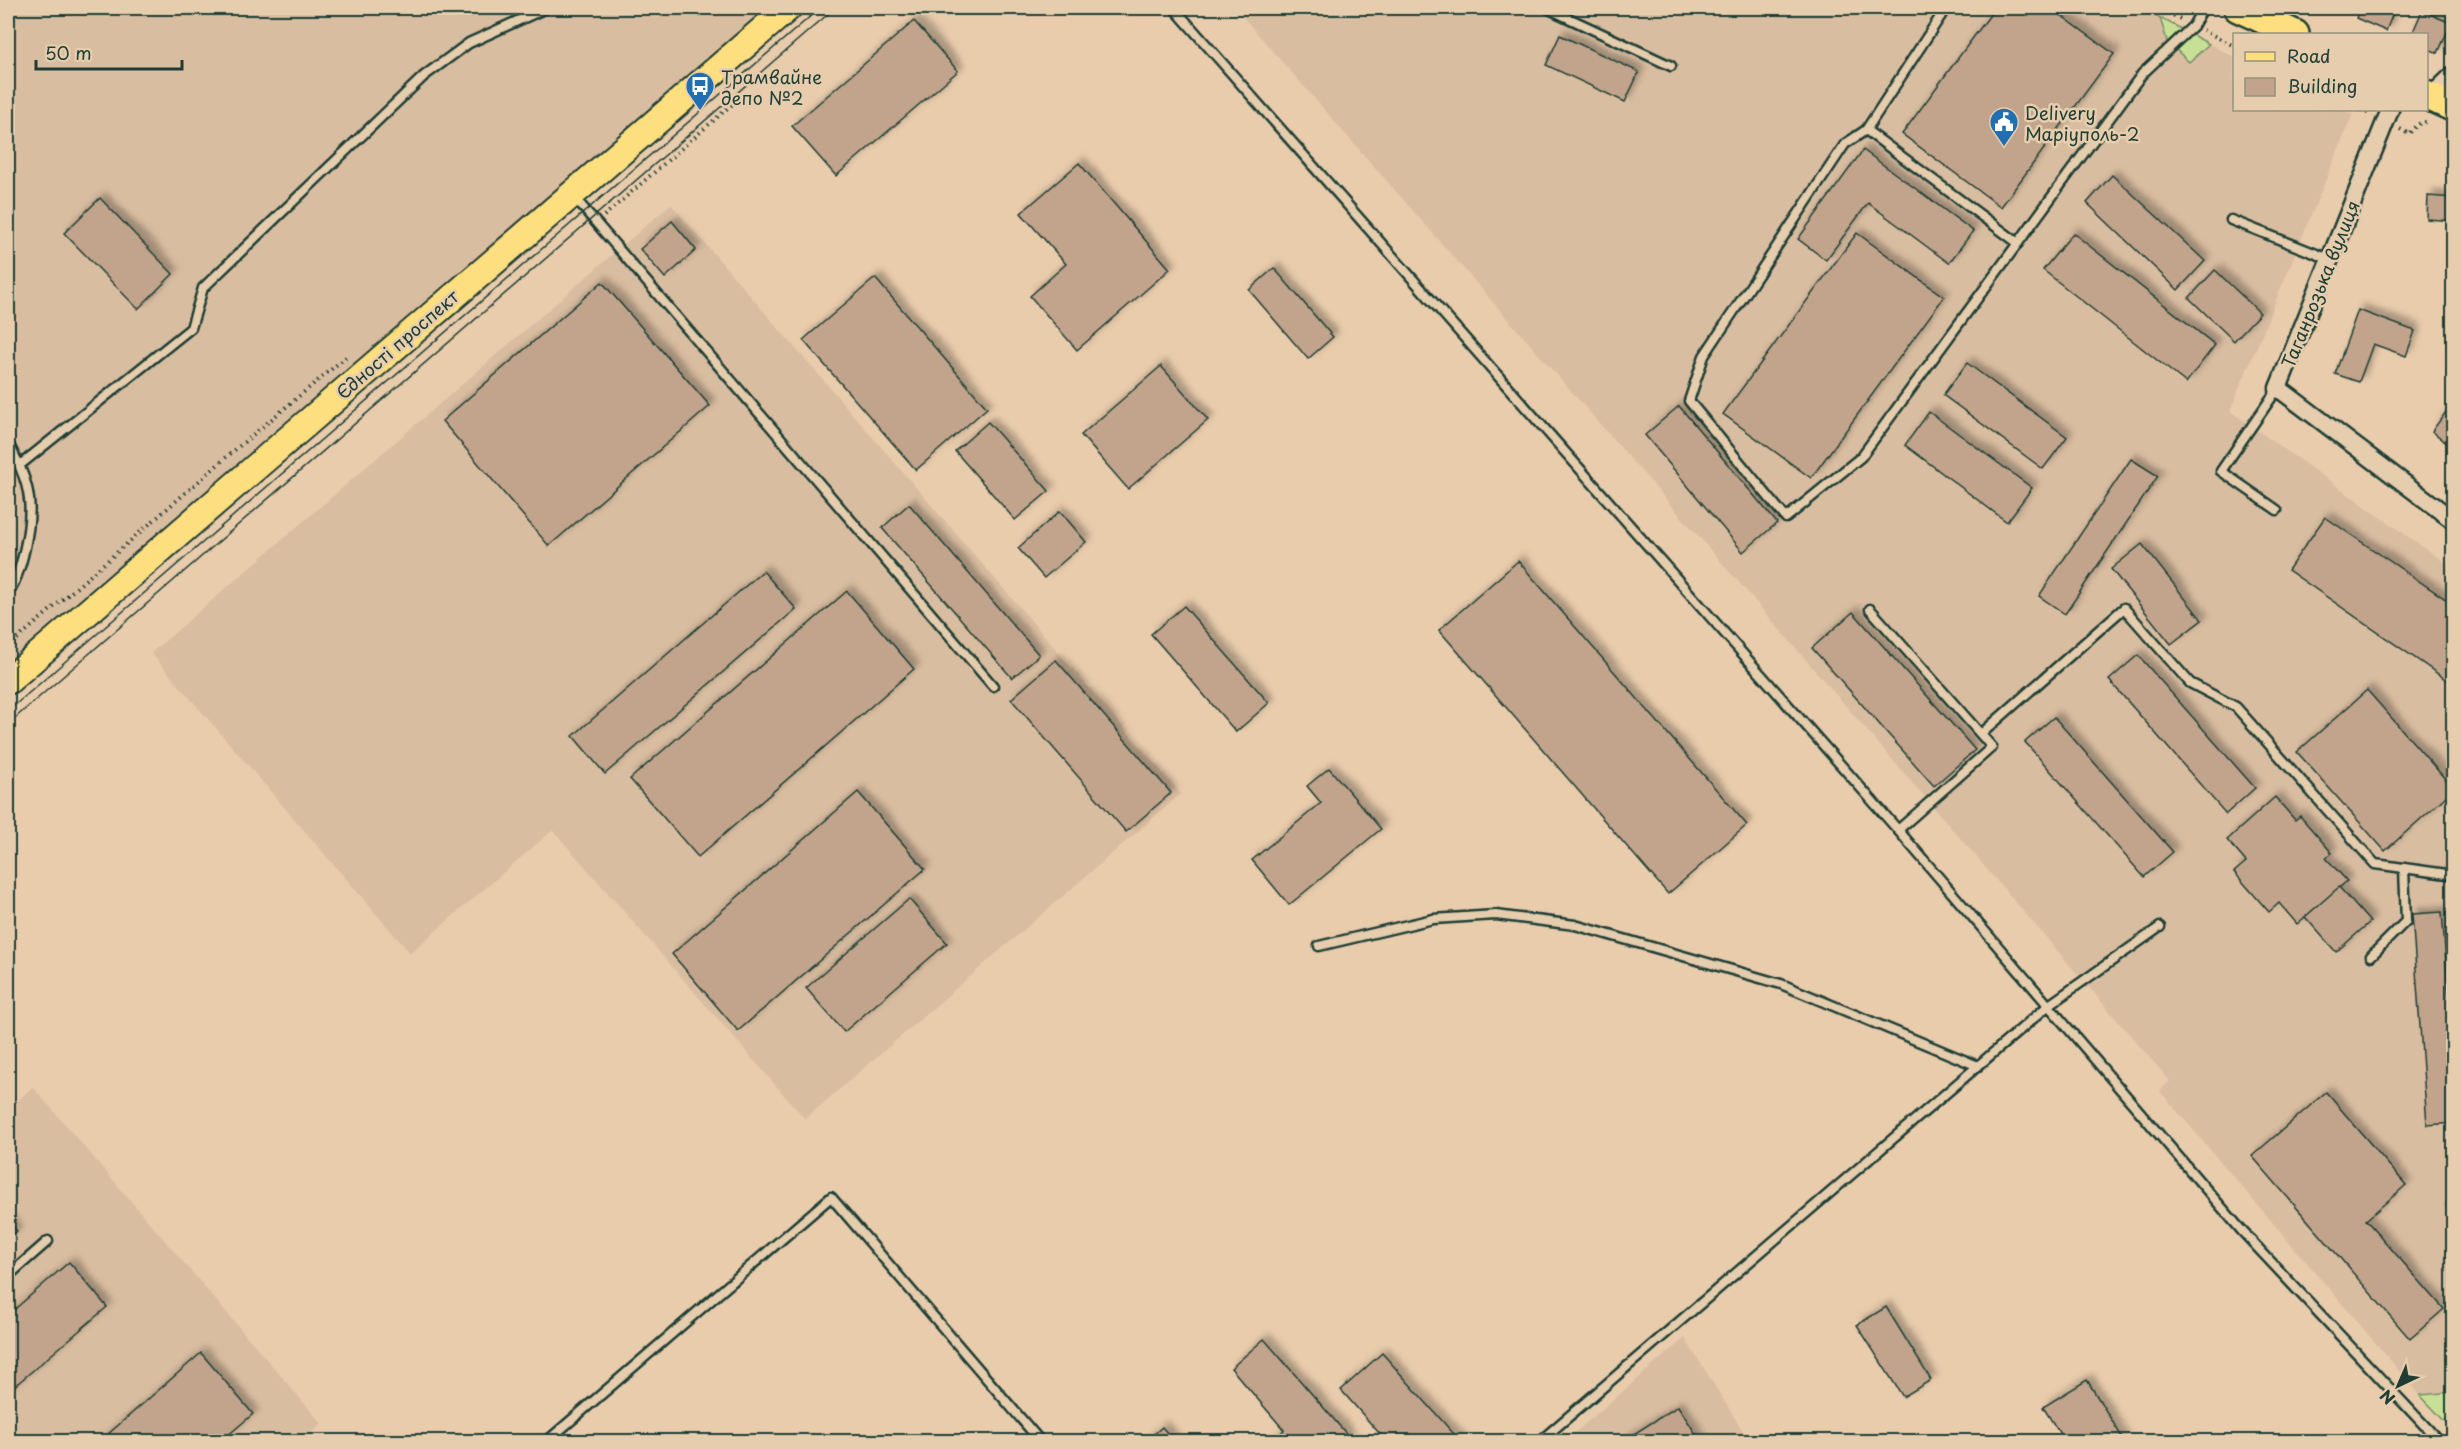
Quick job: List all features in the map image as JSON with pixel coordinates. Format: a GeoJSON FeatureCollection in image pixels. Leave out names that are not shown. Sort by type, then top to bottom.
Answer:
{"type":"FeatureCollection","features":[{"type":"Feature","properties":{"kind":"highway"},"geometry":{"type":"LineString","coordinates":[[2238,8],[2293,33]]}},
{"type":"Feature","properties":{"kind":"main road","name":"Єдності проспект"},"geometry":{"type":"LineString","coordinates":[[8,681],[788,8]]}},
{"type":"Feature","properties":{"kind":"street"},"geometry":{"type":"LineString","coordinates":[[2435,106],[2454,74]]}},
{"type":"Feature","properties":{"kind":"street","name":"Таганрозька вулиця"},"geometry":{"type":"LineString","coordinates":[[2387,115],[2278,388],[2454,521]]}},
{"type":"Feature","properties":{"kind":"lane"},"geometry":{"type":"LineString","coordinates":[[20,465],[191,328],[203,288],[424,76],[469,43],[546,8]]}},
{"type":"Feature","properties":{"kind":"lane"},"geometry":{"type":"LineString","coordinates":[[1174,8],[1898,830],[2242,1231],[2440,1442]]}},
{"type":"Feature","properties":{"kind":"lane"},"geometry":{"type":"LineString","coordinates":[[1547,8],[1671,66]]}},
{"type":"Feature","properties":{"kind":"lane"},"geometry":{"type":"LineString","coordinates":[[1946,8],[1866,130],[1845,144],[1704,356],[1689,401],[1786,518],[1861,457],[2142,74],[2193,26],[2203,8]]}},
{"type":"Feature","properties":{"kind":"lane"},"geometry":{"type":"LineString","coordinates":[[1866,130],[2018,243]]}},
{"type":"Feature","properties":{"kind":"lane"},"geometry":{"type":"LineString","coordinates":[[571,193],[993,686]]}},
{"type":"Feature","properties":{"kind":"lane"},"geometry":{"type":"LineString","coordinates":[[2231,220],[2329,260]]}},
{"type":"Feature","properties":{"kind":"lane"},"geometry":{"type":"LineString","coordinates":[[2277,510],[2221,471],[2278,388]]}},
{"type":"Feature","properties":{"kind":"lane"},"geometry":{"type":"LineString","coordinates":[[8,443],[20,465],[29,500],[25,544],[13,586],[8,593]]}},
{"type":"Feature","properties":{"kind":"lane"},"geometry":{"type":"LineString","coordinates":[[1981,734],[2124,608],[2190,683],[2236,707],[2375,864],[2454,875]]}},
{"type":"Feature","properties":{"kind":"lane"},"geometry":{"type":"LineString","coordinates":[[1870,609],[1992,747],[1898,830]]}},
{"type":"Feature","properties":{"kind":"lane"},"geometry":{"type":"LineString","coordinates":[[2371,956],[2406,921],[2404,868]]}},
{"type":"Feature","properties":{"kind":"lane"},"geometry":{"type":"LineString","coordinates":[[1318,946],[1433,919],[1496,915],[1575,925],[1781,984],[1978,1066]]}},
{"type":"Feature","properties":{"kind":"lane"},"geometry":{"type":"LineString","coordinates":[[1539,1442],[2049,1005],[2160,927]]}},
{"type":"Feature","properties":{"kind":"lane"},"geometry":{"type":"LineString","coordinates":[[546,1442],[831,1197],[1041,1442]]}},
{"type":"Feature","properties":{"kind":"lane"},"geometry":{"type":"LineString","coordinates":[[2452,1203],[2454,1225]]}},
{"type":"Feature","properties":{"kind":"lane"},"geometry":{"type":"LineString","coordinates":[[8,1276],[48,1241]]}},
{"type":"Feature","properties":{"kind":"path"},"geometry":{"type":"LineString","coordinates":[[597,223],[744,94]]}},
{"type":"Feature","properties":{"kind":"path"},"geometry":{"type":"LineString","coordinates":[[2387,115],[2409,134],[2435,106]]}},
{"type":"Feature","properties":{"kind":"shaded area"},"geometry":{"type":"Polygon","coordinates":[[[8,8],[768,8],[8,664],[8,8]]]}},
{"type":"Feature","properties":{"kind":"shaded area"},"geometry":{"type":"Polygon","coordinates":[[[1235,8],[2138,8],[2160,18],[2167,41],[2189,62],[2209,44],[2233,56],[2233,111],[2346,111],[2353,114],[2230,411],[2453,568],[2454,929],[2445,949],[2454,1065],[2453,1392],[2420,1395],[2160,1091],[2170,1081],[1743,587],[1235,8]]]}},
{"type":"Feature","properties":{"kind":"shaded area"},"geometry":{"type":"Polygon","coordinates":[[[671,204],[1181,794],[805,1119],[553,830],[410,953],[151,653],[671,204]]]}},
{"type":"Feature","properties":{"kind":"shaded area"},"geometry":{"type":"Polygon","coordinates":[[[33,1087],[322,1424],[302,1441],[8,1441],[8,1109],[33,1087]]]}},
{"type":"Feature","properties":{"kind":"shaded area"},"geometry":{"type":"Polygon","coordinates":[[[1685,1338],[1749,1441],[1564,1442],[1685,1338]]]}},
{"type":"Feature","properties":{"kind":"green space"},"geometry":{"type":"Polygon","coordinates":[[[2138,8],[2142,8],[2209,44],[2189,62],[2167,41],[2160,18],[2138,8]]]}},
{"type":"Feature","properties":{"kind":"green space"},"geometry":{"type":"Polygon","coordinates":[[[2453,929],[2453,1065],[2445,948],[2453,929]]]}},
{"type":"Feature","properties":{"kind":"green space"},"geometry":{"type":"Polygon","coordinates":[[[2454,1392],[2453,1430],[2420,1395],[2454,1392]]]}},
{"type":"Feature","properties":{"kind":"building"},"geometry":{"type":"Polygon","coordinates":[[[1995,8],[2051,8],[2114,54],[2001,207],[1902,134],[1995,8]]]}},
{"type":"Feature","properties":{"kind":"building"},"geometry":{"type":"Polygon","coordinates":[[[2360,8],[2395,8],[2386,31],[2356,18],[2360,8]]]}},
{"type":"Feature","properties":{"kind":"building"},"geometry":{"type":"Polygon","coordinates":[[[2422,11],[2451,23],[2438,53],[2428,49],[2428,33],[2412,33],[2422,11]]]}},
{"type":"Feature","properties":{"kind":"building"},"geometry":{"type":"Polygon","coordinates":[[[914,21],[958,71],[836,176],[792,126],[914,21]]]}},
{"type":"Feature","properties":{"kind":"building"},"geometry":{"type":"Polygon","coordinates":[[[1560,35],[1639,72],[1625,102],[1546,65],[1560,35]]]}},
{"type":"Feature","properties":{"kind":"building"},"geometry":{"type":"Polygon","coordinates":[[[1863,150],[1973,231],[1949,263],[1868,203],[1826,260],[1798,239],[1863,150]]]}},
{"type":"Feature","properties":{"kind":"building"},"geometry":{"type":"Polygon","coordinates":[[[1079,163],[1170,269],[1077,350],[1030,296],[1066,264],[1021,213],[1079,163]]]}},
{"type":"Feature","properties":{"kind":"building"},"geometry":{"type":"Polygon","coordinates":[[[2112,175],[2205,261],[2178,290],[2087,203],[2112,175]]]}},
{"type":"Feature","properties":{"kind":"building"},"geometry":{"type":"Polygon","coordinates":[[[2428,196],[2454,198],[2454,221],[2427,219],[2428,196]]]}},
{"type":"Feature","properties":{"kind":"building"},"geometry":{"type":"Polygon","coordinates":[[[100,198],[173,274],[138,309],[64,233],[100,198]]]}},
{"type":"Feature","properties":{"kind":"building"},"geometry":{"type":"Polygon","coordinates":[[[672,221],[696,250],[665,278],[640,249],[672,221]]]}},
{"type":"Feature","properties":{"kind":"building"},"geometry":{"type":"Polygon","coordinates":[[[1857,233],[1944,297],[1811,478],[1723,414],[1857,233]]]}},
{"type":"Feature","properties":{"kind":"building"},"geometry":{"type":"Polygon","coordinates":[[[2073,233],[2215,345],[2186,383],[2043,270],[2073,233]]]}},
{"type":"Feature","properties":{"kind":"building"},"geometry":{"type":"Polygon","coordinates":[[[1274,268],[1333,337],[1308,359],[1249,290],[1274,268]]]}},
{"type":"Feature","properties":{"kind":"building"},"geometry":{"type":"Polygon","coordinates":[[[2215,270],[2260,313],[2234,341],[2189,298],[2215,270]]]}},
{"type":"Feature","properties":{"kind":"building"},"geometry":{"type":"Polygon","coordinates":[[[875,278],[987,408],[916,470],[803,340],[875,278]]]}},
{"type":"Feature","properties":{"kind":"building"},"geometry":{"type":"Polygon","coordinates":[[[602,282],[710,406],[549,546],[442,421],[602,282]]]}},
{"type":"Feature","properties":{"kind":"building"},"geometry":{"type":"Polygon","coordinates":[[[2358,310],[2415,331],[2406,356],[2373,344],[2359,382],[2335,374],[2358,310]]]}},
{"type":"Feature","properties":{"kind":"building"},"geometry":{"type":"Polygon","coordinates":[[[1967,363],[2067,437],[2043,469],[1943,395],[1967,363]]]}},
{"type":"Feature","properties":{"kind":"building"},"geometry":{"type":"Polygon","coordinates":[[[1161,366],[1208,420],[1128,489],[1081,435],[1161,366]]]}},
{"type":"Feature","properties":{"kind":"building"},"geometry":{"type":"Polygon","coordinates":[[[1679,406],[1777,523],[1743,552],[1645,435],[1679,406]]]}},
{"type":"Feature","properties":{"kind":"building"},"geometry":{"type":"Polygon","coordinates":[[[1929,412],[2032,488],[2007,522],[1905,445],[1929,412]]]}},
{"type":"Feature","properties":{"kind":"building"},"geometry":{"type":"Polygon","coordinates":[[[2446,412],[2454,417],[2453,448],[2432,431],[2446,412]]]}},
{"type":"Feature","properties":{"kind":"building"},"geometry":{"type":"Polygon","coordinates":[[[988,422],[1049,491],[1015,520],[955,451],[988,422]]]}},
{"type":"Feature","properties":{"kind":"building"},"geometry":{"type":"Polygon","coordinates":[[[2131,459],[2158,476],[2065,614],[2039,596],[2131,459]]]}},
{"type":"Feature","properties":{"kind":"building"},"geometry":{"type":"Polygon","coordinates":[[[909,504],[1039,655],[1012,678],[882,528],[909,504]]]}},
{"type":"Feature","properties":{"kind":"building"},"geometry":{"type":"Polygon","coordinates":[[[1060,511],[1086,542],[1044,578],[1018,548],[1060,511]]]}},
{"type":"Feature","properties":{"kind":"building"},"geometry":{"type":"Polygon","coordinates":[[[2325,517],[2454,605],[2454,685],[2288,570],[2325,517]]]}},
{"type":"Feature","properties":{"kind":"building"},"geometry":{"type":"Polygon","coordinates":[[[2142,544],[2202,620],[2171,644],[2111,569],[2142,544]]]}},
{"type":"Feature","properties":{"kind":"building"},"geometry":{"type":"Polygon","coordinates":[[[1518,561],[1747,825],[1668,894],[1439,630],[1518,561]]]}},
{"type":"Feature","properties":{"kind":"building"},"geometry":{"type":"Polygon","coordinates":[[[763,571],[796,609],[605,774],[573,736],[763,571]]]}},
{"type":"Feature","properties":{"kind":"building"},"geometry":{"type":"Polygon","coordinates":[[[847,591],[914,669],[698,857],[630,779],[847,591]]]}},
{"type":"Feature","properties":{"kind":"building"},"geometry":{"type":"Polygon","coordinates":[[[1184,606],[1269,703],[1236,732],[1151,634],[1184,606]]]}},
{"type":"Feature","properties":{"kind":"building"},"geometry":{"type":"Polygon","coordinates":[[[1853,612],[1975,750],[1934,786],[1812,648],[1853,612]]]}},
{"type":"Feature","properties":{"kind":"building"},"geometry":{"type":"Polygon","coordinates":[[[2138,655],[2255,788],[2226,814],[2109,680],[2138,655]]]}},
{"type":"Feature","properties":{"kind":"building"},"geometry":{"type":"Polygon","coordinates":[[[1056,660],[1171,793],[1126,832],[1011,699],[1056,660]]]}},
{"type":"Feature","properties":{"kind":"building"},"geometry":{"type":"Polygon","coordinates":[[[2367,690],[2454,789],[2385,851],[2297,752],[2367,690]]]}},
{"type":"Feature","properties":{"kind":"building"},"geometry":{"type":"Polygon","coordinates":[[[2054,717],[2173,852],[2144,877],[2025,742],[2054,717]]]}},
{"type":"Feature","properties":{"kind":"building"},"geometry":{"type":"Polygon","coordinates":[[[1329,768],[1381,829],[1289,905],[1252,860],[1321,803],[1307,786],[1329,768]]]}},
{"type":"Feature","properties":{"kind":"building"},"geometry":{"type":"Polygon","coordinates":[[[858,792],[925,869],[738,1031],[672,954],[858,792]]]}},
{"type":"Feature","properties":{"kind":"building"},"geometry":{"type":"Polygon","coordinates":[[[2275,797],[2295,820],[2300,816],[2332,853],[2326,858],[2347,881],[2297,924],[2279,903],[2269,912],[2234,872],[2246,862],[2227,840],[2275,797]]]}},
{"type":"Feature","properties":{"kind":"building"},"geometry":{"type":"Polygon","coordinates":[[[2339,887],[2370,922],[2336,952],[2305,917],[2339,887]]]}},
{"type":"Feature","properties":{"kind":"building"},"geometry":{"type":"Polygon","coordinates":[[[909,899],[947,943],[844,1032],[806,988],[909,899]]]}},
{"type":"Feature","properties":{"kind":"building"},"geometry":{"type":"Polygon","coordinates":[[[2442,912],[2454,1065],[2454,1123],[2427,1125],[2412,914],[2442,912]]]}},
{"type":"Feature","properties":{"kind":"building"},"geometry":{"type":"Polygon","coordinates":[[[2326,1092],[2406,1185],[2366,1220],[2444,1309],[2410,1339],[2252,1156],[2326,1092]]]}},
{"type":"Feature","properties":{"kind":"building"},"geometry":{"type":"Polygon","coordinates":[[[8,1221],[17,1231],[8,1239],[8,1221]]]}},
{"type":"Feature","properties":{"kind":"building"},"geometry":{"type":"Polygon","coordinates":[[[69,1262],[107,1307],[10,1390],[8,1387],[8,1315],[69,1262]]]}},
{"type":"Feature","properties":{"kind":"building"},"geometry":{"type":"Polygon","coordinates":[[[1886,1307],[1931,1380],[1903,1397],[1857,1325],[1886,1307]]]}},
{"type":"Feature","properties":{"kind":"building"},"geometry":{"type":"Polygon","coordinates":[[[1264,1339],[1350,1438],[1345,1442],[1271,1442],[1284,1430],[1231,1368],[1264,1339]]]}},
{"type":"Feature","properties":{"kind":"building"},"geometry":{"type":"Polygon","coordinates":[[[201,1353],[253,1414],[220,1442],[99,1442],[201,1353]]]}},
{"type":"Feature","properties":{"kind":"building"},"geometry":{"type":"Polygon","coordinates":[[[1382,1353],[1461,1442],[1387,1442],[1341,1390],[1382,1353]]]}},
{"type":"Feature","properties":{"kind":"building"},"geometry":{"type":"Polygon","coordinates":[[[2087,1380],[2125,1442],[2065,1442],[2043,1407],[2087,1380]]]}},
{"type":"Feature","properties":{"kind":"building"},"geometry":{"type":"Polygon","coordinates":[[[1678,1406],[1701,1442],[1621,1442],[1678,1406]]]}},
{"type":"Feature","properties":{"kind":"building"},"geometry":{"type":"Polygon","coordinates":[[[1162,1427],[1175,1442],[1145,1442],[1162,1427]]]}},
{"type":"Feature","properties":{"kind":"tram line"},"geometry":{"type":"LineString","coordinates":[[8,711],[820,8]]}},
{"type":"Feature","properties":{"kind":"tram line"},"geometry":{"type":"LineString","coordinates":[[8,724],[835,8]]}},
{"type":"Feature","properties":{"kind":"place","name":"Трамвайне депо №2"},"geometry":{"type":"Point","coordinates":[700,112]}},
{"type":"Feature","properties":{"kind":"place","name":"Delivery Марiуполь-2"},"geometry":{"type":"Point","coordinates":[2004,148]}}]}
